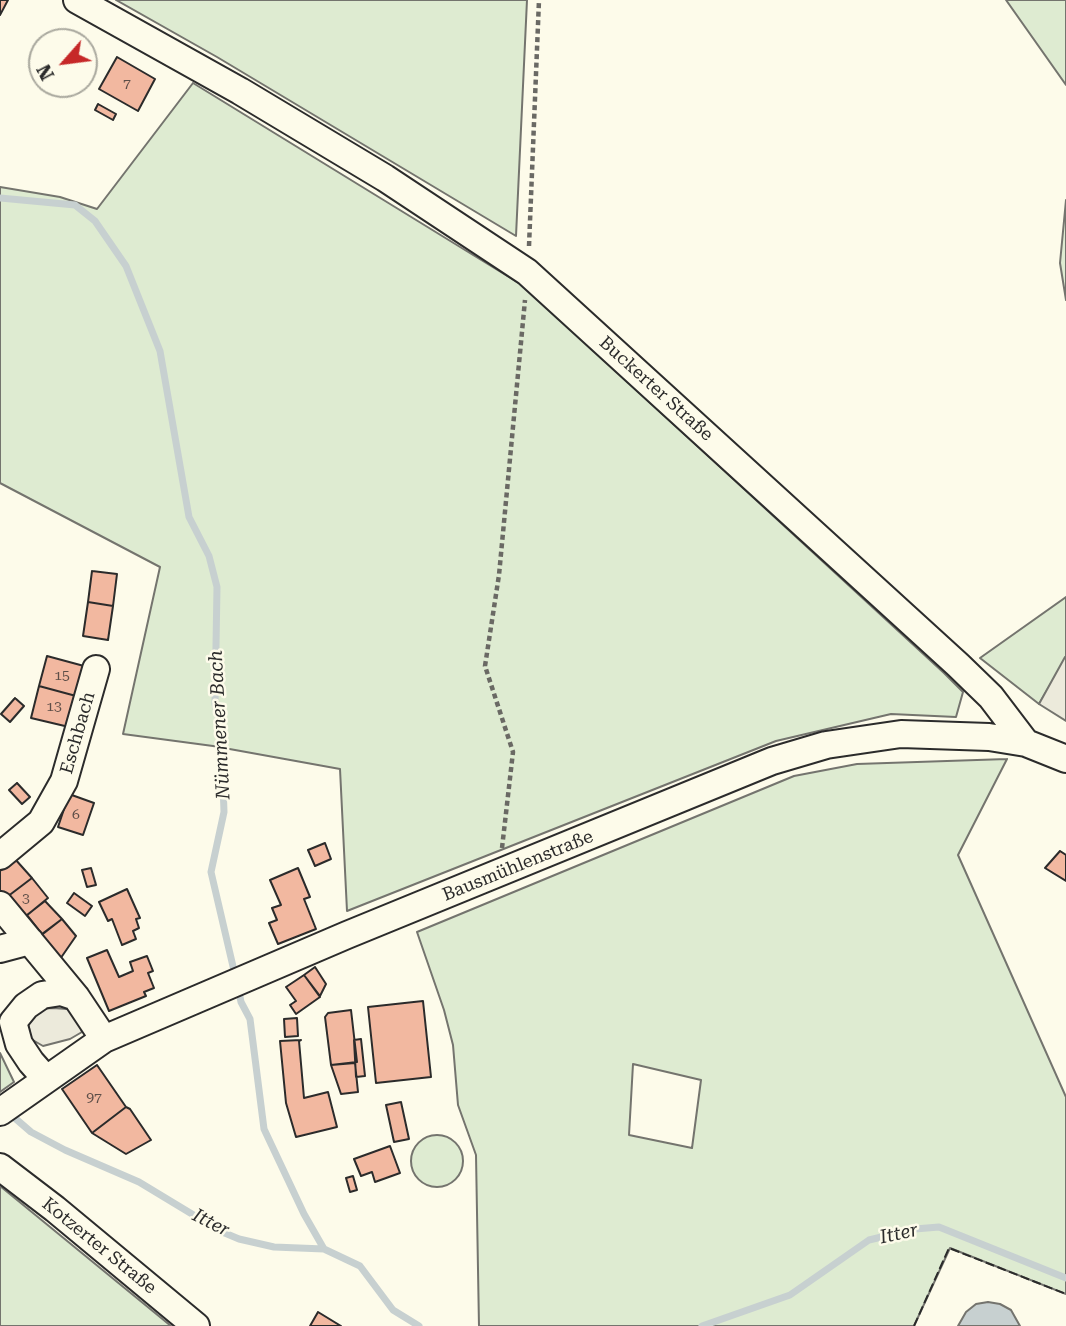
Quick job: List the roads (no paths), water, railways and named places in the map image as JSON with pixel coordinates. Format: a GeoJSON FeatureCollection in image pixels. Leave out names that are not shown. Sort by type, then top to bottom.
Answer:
{"type":"FeatureCollection","features":[{"type":"Feature","properties":{"kind":"street","name":"Buckerter Straße"},"geometry":{"type":"LineString","coordinates":[[78,0],[240,91],[385,178],[527,272],[958,664],[991,697],[1027,743]]}},
{"type":"Feature","properties":{"kind":"street","name":"Eschbach"},"geometry":{"type":"LineString","coordinates":[[0,856],[41,822],[64,780],[96,669]]}},
{"type":"Feature","properties":{"kind":"street","name":"Bausmühlenstraße"},"geometry":{"type":"LineString","coordinates":[[7,1107],[104,1039],[772,761],[826,745],[901,734],[989,737],[1027,743],[1066,759]]}},
{"type":"Feature","properties":{"kind":"street"},"geometry":{"type":"LineString","coordinates":[[0,905],[76,996],[104,1039]]}},
{"type":"Feature","properties":{"kind":"street"},"geometry":{"type":"LineString","coordinates":[[0,949],[30,941]]}},
{"type":"Feature","properties":{"kind":"street"},"geometry":{"type":"LineString","coordinates":[[46,1079],[19,1045],[13,1022],[26,1006],[42,995],[61,992],[76,996]]}},
{"type":"Feature","properties":{"kind":"street","name":"Kotzerter Straße"},"geometry":{"type":"LineString","coordinates":[[0,1167],[196,1326]]}},
{"type":"Feature","properties":{"kind":"waterway","name":"Nümmener Bach"},"geometry":{"type":"LineString","coordinates":[[0,198],[75,205],[95,221],[126,266],[160,351],[189,517],[209,556],[217,587],[215,704],[221,728],[224,812],[211,872],[235,975]]}},
{"type":"Feature","properties":{"kind":"waterway","name":"Nümmener Bach"},"geometry":{"type":"LineString","coordinates":[[238,987],[241,1002],[250,1019],[264,1129],[304,1214],[324,1249]]}},
{"type":"Feature","properties":{"kind":"waterway","name":"Itter"},"geometry":{"type":"LineString","coordinates":[[9,1113],[31,1132],[139,1182],[220,1231],[239,1239],[274,1247],[324,1249],[360,1266],[393,1310],[419,1326]]}},
{"type":"Feature","properties":{"kind":"waterway","name":"Itter"},"geometry":{"type":"LineString","coordinates":[[702,1326],[790,1295],[869,1240],[915,1229],[939,1227],[1066,1278]]}}]}
